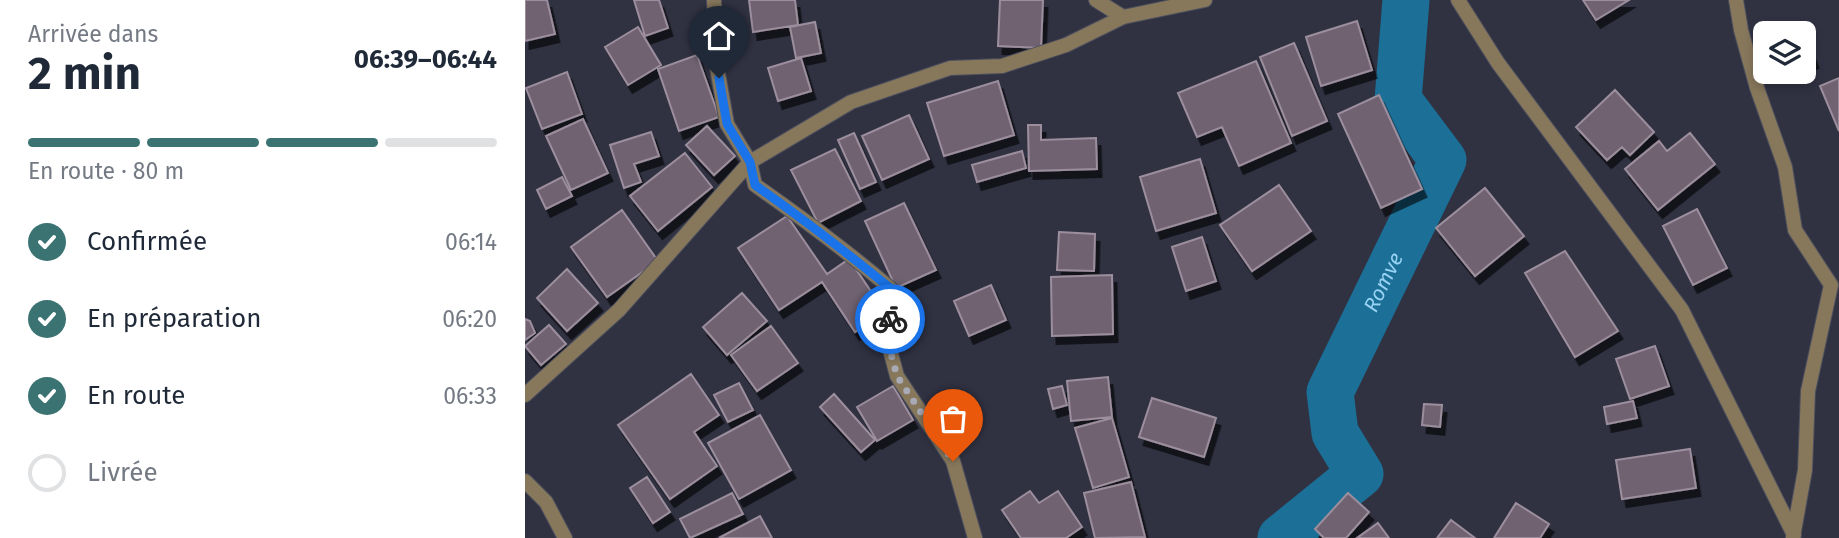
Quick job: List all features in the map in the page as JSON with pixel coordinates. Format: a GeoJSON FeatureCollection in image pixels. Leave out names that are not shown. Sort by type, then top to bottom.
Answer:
{"type":"FeatureCollection","features":[{"type":"Feature","properties":{"kind":"street"},"geometry":{"type":"LineString","coordinates":[[715,0],[716,62],[727,124],[750,162],[755,185],[800,216],[835,247],[846,251],[890,288],[890,350],[897,376],[953,461],[975,538]]}},
{"type":"Feature","properties":{"kind":"street"},"geometry":{"type":"LineString","coordinates":[[1097,0],[1123,18]]}},
{"type":"Feature","properties":{"kind":"street"},"geometry":{"type":"LineString","coordinates":[[525,395],[619,310],[750,162],[851,102],[950,68],[1002,66],[1066,45],[1123,18],[1205,0]]}},
{"type":"Feature","properties":{"kind":"street"},"geometry":{"type":"LineString","coordinates":[[1458,0],[1498,63],[1682,310],[1793,536]]}},
{"type":"Feature","properties":{"kind":"street"},"geometry":{"type":"LineString","coordinates":[[1736,0],[1741,30],[1757,88],[1785,167],[1795,230],[1831,285],[1808,391],[1805,470],[1793,536]]}},
{"type":"Feature","properties":{"kind":"street"},"geometry":{"type":"LineString","coordinates":[[525,481],[546,502],[565,538]]}},
{"type":"Feature","properties":{"kind":"building"},"geometry":{"type":"Polygon","coordinates":[[[525,0],[547,0],[555,34],[525,41],[525,0]]]}},
{"type":"Feature","properties":{"kind":"building"},"geometry":{"type":"Polygon","coordinates":[[[634,0],[659,0],[668,28],[645,36],[634,0]]]}},
{"type":"Feature","properties":{"kind":"building"},"geometry":{"type":"Polygon","coordinates":[[[749,0],[795,0],[798,25],[753,32],[749,0]]]}},
{"type":"Feature","properties":{"kind":"building"},"geometry":{"type":"Polygon","coordinates":[[[1000,0],[1043,0],[1041,48],[998,46],[1000,0]]]}},
{"type":"Feature","properties":{"kind":"building"},"geometry":{"type":"Polygon","coordinates":[[[1583,0],[1629,0],[1596,20],[1583,0]]]}},
{"type":"Feature","properties":{"kind":"building"},"geometry":{"type":"Polygon","coordinates":[[[1357,21],[1372,70],[1321,86],[1306,37],[1357,21]]]}},
{"type":"Feature","properties":{"kind":"building"},"geometry":{"type":"Polygon","coordinates":[[[815,22],[821,53],[796,58],[790,27],[815,22]]]}},
{"type":"Feature","properties":{"kind":"building"},"geometry":{"type":"Polygon","coordinates":[[[638,27],[661,65],[628,85],[605,47],[638,27]]]}},
{"type":"Feature","properties":{"kind":"building"},"geometry":{"type":"Polygon","coordinates":[[[1294,43],[1327,121],[1292,136],[1260,57],[1294,43]]]}},
{"type":"Feature","properties":{"kind":"building"},"geometry":{"type":"Polygon","coordinates":[[[697,55],[719,117],[679,131],[658,69],[697,55]]]}},
{"type":"Feature","properties":{"kind":"building"},"geometry":{"type":"Polygon","coordinates":[[[801,58],[811,91],[778,101],[768,68],[801,58]]]}},
{"type":"Feature","properties":{"kind":"building"},"geometry":{"type":"Polygon","coordinates":[[[1256,61],[1291,143],[1239,166],[1222,127],[1197,137],[1178,93],[1256,61]]]}},
{"type":"Feature","properties":{"kind":"building"},"geometry":{"type":"Polygon","coordinates":[[[567,72],[582,114],[542,129],[526,88],[567,72]]]}},
{"type":"Feature","properties":{"kind":"building"},"geometry":{"type":"Polygon","coordinates":[[[1839,78],[1839,131],[1820,86],[1839,78]]]}},
{"type":"Feature","properties":{"kind":"building"},"geometry":{"type":"Polygon","coordinates":[[[998,81],[1014,135],[944,156],[927,103],[998,81]]]}},
{"type":"Feature","properties":{"kind":"building"},"geometry":{"type":"Polygon","coordinates":[[[1615,90],[1654,132],[1630,155],[1622,147],[1607,160],[1576,127],[1615,90]]]}},
{"type":"Feature","properties":{"kind":"building"},"geometry":{"type":"Polygon","coordinates":[[[1379,95],[1422,189],[1381,208],[1338,114],[1379,95]]]}},
{"type":"Feature","properties":{"kind":"building"},"geometry":{"type":"Polygon","coordinates":[[[909,115],[929,159],[882,180],[862,136],[909,115]]]}},
{"type":"Feature","properties":{"kind":"building"},"geometry":{"type":"Polygon","coordinates":[[[583,119],[608,173],[571,190],[546,136],[583,119]]]}},
{"type":"Feature","properties":{"kind":"building"},"geometry":{"type":"Polygon","coordinates":[[[1028,125],[1041,125],[1041,140],[1096,138],[1097,169],[1029,171],[1028,125]]]}},
{"type":"Feature","properties":{"kind":"building"},"geometry":{"type":"Polygon","coordinates":[[[707,126],[735,156],[714,175],[686,145],[707,126]]]}},
{"type":"Feature","properties":{"kind":"building"},"geometry":{"type":"Polygon","coordinates":[[[651,132],[659,156],[634,164],[641,182],[624,188],[610,145],[651,132]]]}},
{"type":"Feature","properties":{"kind":"building"},"geometry":{"type":"Polygon","coordinates":[[[854,133],[876,182],[860,189],[838,140],[854,133]]]}},
{"type":"Feature","properties":{"kind":"building"},"geometry":{"type":"Polygon","coordinates":[[[1690,133],[1715,164],[1658,210],[1625,169],[1659,141],[1667,151],[1690,133]]]}},
{"type":"Feature","properties":{"kind":"building"},"geometry":{"type":"Polygon","coordinates":[[[835,149],[861,201],[818,223],[791,170],[835,149]]]}},
{"type":"Feature","properties":{"kind":"building"},"geometry":{"type":"Polygon","coordinates":[[[1022,151],[1026,168],[977,182],[972,165],[1022,151]]]}},
{"type":"Feature","properties":{"kind":"building"},"geometry":{"type":"Polygon","coordinates":[[[685,153],[712,187],[658,231],[630,196],[685,153]]]}},
{"type":"Feature","properties":{"kind":"building"},"geometry":{"type":"Polygon","coordinates":[[[1200,159],[1216,213],[1156,231],[1140,177],[1200,159]]]}},
{"type":"Feature","properties":{"kind":"building"},"geometry":{"type":"Polygon","coordinates":[[[562,177],[572,196],[546,209],[537,190],[562,177]]]}},
{"type":"Feature","properties":{"kind":"building"},"geometry":{"type":"Polygon","coordinates":[[[1279,185],[1311,231],[1252,271],[1220,225],[1279,185]]]}},
{"type":"Feature","properties":{"kind":"building"},"geometry":{"type":"Polygon","coordinates":[[[1485,188],[1524,236],[1475,276],[1436,228],[1485,188]]]}},
{"type":"Feature","properties":{"kind":"building"},"geometry":{"type":"Polygon","coordinates":[[[904,203],[936,270],[896,288],[865,221],[904,203]]]}},
{"type":"Feature","properties":{"kind":"building"},"geometry":{"type":"Polygon","coordinates":[[[1697,209],[1727,268],[1693,285],[1663,226],[1697,209]]]}},
{"type":"Feature","properties":{"kind":"building"},"geometry":{"type":"Polygon","coordinates":[[[622,210],[658,261],[607,297],[571,247],[622,210]]]}},
{"type":"Feature","properties":{"kind":"building"},"geometry":{"type":"Polygon","coordinates":[[[787,216],[827,274],[849,259],[885,312],[855,332],[822,282],[779,310],[738,248],[787,216]]]}},
{"type":"Feature","properties":{"kind":"building"},"geometry":{"type":"Polygon","coordinates":[[[1059,232],[1095,234],[1094,271],[1057,270],[1059,232]]]}},
{"type":"Feature","properties":{"kind":"building"},"geometry":{"type":"Polygon","coordinates":[[[1202,237],[1216,281],[1186,291],[1172,247],[1202,237]]]}},
{"type":"Feature","properties":{"kind":"building"},"geometry":{"type":"Polygon","coordinates":[[[1565,251],[1618,331],[1575,357],[1525,273],[1565,251]]]}},
{"type":"Feature","properties":{"kind":"building"},"geometry":{"type":"Polygon","coordinates":[[[567,269],[598,303],[567,331],[537,298],[567,269]]]}},
{"type":"Feature","properties":{"kind":"building"},"geometry":{"type":"Polygon","coordinates":[[[1112,275],[1113,334],[1052,336],[1051,277],[1112,275]]]}},
{"type":"Feature","properties":{"kind":"building"},"geometry":{"type":"Polygon","coordinates":[[[991,285],[1006,320],[969,336],[954,301],[991,285]]]}},
{"type":"Feature","properties":{"kind":"building"},"geometry":{"type":"Polygon","coordinates":[[[742,293],[767,321],[727,355],[703,327],[742,293]]]}},
{"type":"Feature","properties":{"kind":"building"},"geometry":{"type":"Polygon","coordinates":[[[525,319],[530,321],[535,333],[525,340],[525,319]]]}},
{"type":"Feature","properties":{"kind":"building"},"geometry":{"type":"Polygon","coordinates":[[[549,325],[566,344],[541,365],[525,346],[549,325]]]}},
{"type":"Feature","properties":{"kind":"building"},"geometry":{"type":"Polygon","coordinates":[[[771,326],[798,363],[757,391],[731,355],[771,326]]]}},
{"type":"Feature","properties":{"kind":"building"},"geometry":{"type":"Polygon","coordinates":[[[1655,346],[1669,386],[1630,399],[1616,359],[1655,346]]]}},
{"type":"Feature","properties":{"kind":"building"},"geometry":{"type":"Polygon","coordinates":[[[691,374],[719,415],[694,432],[717,466],[670,499],[618,425],[691,374]]]}},
{"type":"Feature","properties":{"kind":"building"},"geometry":{"type":"Polygon","coordinates":[[[1108,377],[1112,417],[1071,421],[1067,381],[1108,377]]]}},
{"type":"Feature","properties":{"kind":"building"},"geometry":{"type":"Polygon","coordinates":[[[739,383],[753,410],[728,422],[714,395],[739,383]]]}},
{"type":"Feature","properties":{"kind":"building"},"geometry":{"type":"Polygon","coordinates":[[[893,386],[913,420],[877,441],[857,407],[893,386]]]}},
{"type":"Feature","properties":{"kind":"building"},"geometry":{"type":"Polygon","coordinates":[[[1062,386],[1067,405],[1053,409],[1048,389],[1062,386]]]}},
{"type":"Feature","properties":{"kind":"building"},"geometry":{"type":"Polygon","coordinates":[[[834,394],[875,440],[861,452],[820,407],[834,394]]]}},
{"type":"Feature","properties":{"kind":"building"},"geometry":{"type":"Polygon","coordinates":[[[1152,398],[1216,418],[1204,457],[1139,437],[1152,398]]]}},
{"type":"Feature","properties":{"kind":"building"},"geometry":{"type":"Polygon","coordinates":[[[1633,401],[1637,418],[1607,424],[1604,407],[1633,401]]]}},
{"type":"Feature","properties":{"kind":"building"},"geometry":{"type":"Polygon","coordinates":[[[1424,404],[1442,405],[1440,427],[1422,425],[1424,404]]]}},
{"type":"Feature","properties":{"kind":"building"},"geometry":{"type":"Polygon","coordinates":[[[760,415],[791,470],[739,499],[708,443],[760,415]]]}},
{"type":"Feature","properties":{"kind":"building"},"geometry":{"type":"Polygon","coordinates":[[[1112,418],[1129,477],[1093,488],[1075,428],[1112,418]]]}},
{"type":"Feature","properties":{"kind":"building"},"geometry":{"type":"Polygon","coordinates":[[[1690,449],[1696,488],[1622,499],[1616,460],[1690,449]]]}},
{"type":"Feature","properties":{"kind":"building"},"geometry":{"type":"Polygon","coordinates":[[[647,477],[670,512],[653,523],[630,488],[647,477]]]}},
{"type":"Feature","properties":{"kind":"building"},"geometry":{"type":"Polygon","coordinates":[[[1131,482],[1145,537],[1095,538],[1084,493],[1131,482]]]}},
{"type":"Feature","properties":{"kind":"building"},"geometry":{"type":"Polygon","coordinates":[[[1030,491],[1039,503],[1058,491],[1082,527],[1066,538],[1021,538],[1002,510],[1030,491]]]}},
{"type":"Feature","properties":{"kind":"building"},"geometry":{"type":"Polygon","coordinates":[[[732,493],[743,514],[690,538],[680,519],[732,493]]]}},
{"type":"Feature","properties":{"kind":"building"},"geometry":{"type":"Polygon","coordinates":[[[1348,493],[1369,512],[1346,538],[1324,538],[1315,529],[1348,493]]]}},
{"type":"Feature","properties":{"kind":"building"},"geometry":{"type":"Polygon","coordinates":[[[1516,503],[1549,524],[1540,538],[1494,538],[1516,503]]]}},
{"type":"Feature","properties":{"kind":"building"},"geometry":{"type":"Polygon","coordinates":[[[760,516],[772,538],[719,538],[760,516]]]}},
{"type":"Feature","properties":{"kind":"building"},"geometry":{"type":"Polygon","coordinates":[[[1451,520],[1475,538],[1437,538],[1451,520]]]}},
{"type":"Feature","properties":{"kind":"building"},"geometry":{"type":"Polygon","coordinates":[[[1378,523],[1389,538],[1357,538],[1378,523]]]}},
{"type":"Feature","properties":{"kind":"waterway","name":"Romve"},"geometry":{"type":"LineString","coordinates":[[1281,538],[1360,474],[1335,433],[1330,392],[1443,160],[1398,100],[1406,0]]}},
{"type":"Feature","properties":{"kind":"way so far"},"geometry":{"type":"LineString","coordinates":[[890,319],[890,350],[897,376],[953,461]]}},
{"type":"Feature","properties":{"kind":"route"},"geometry":{"type":"LineString","coordinates":[[719,78],[727,124],[750,162],[755,185],[800,216],[835,247],[846,251],[890,288],[890,319]]}}]}
